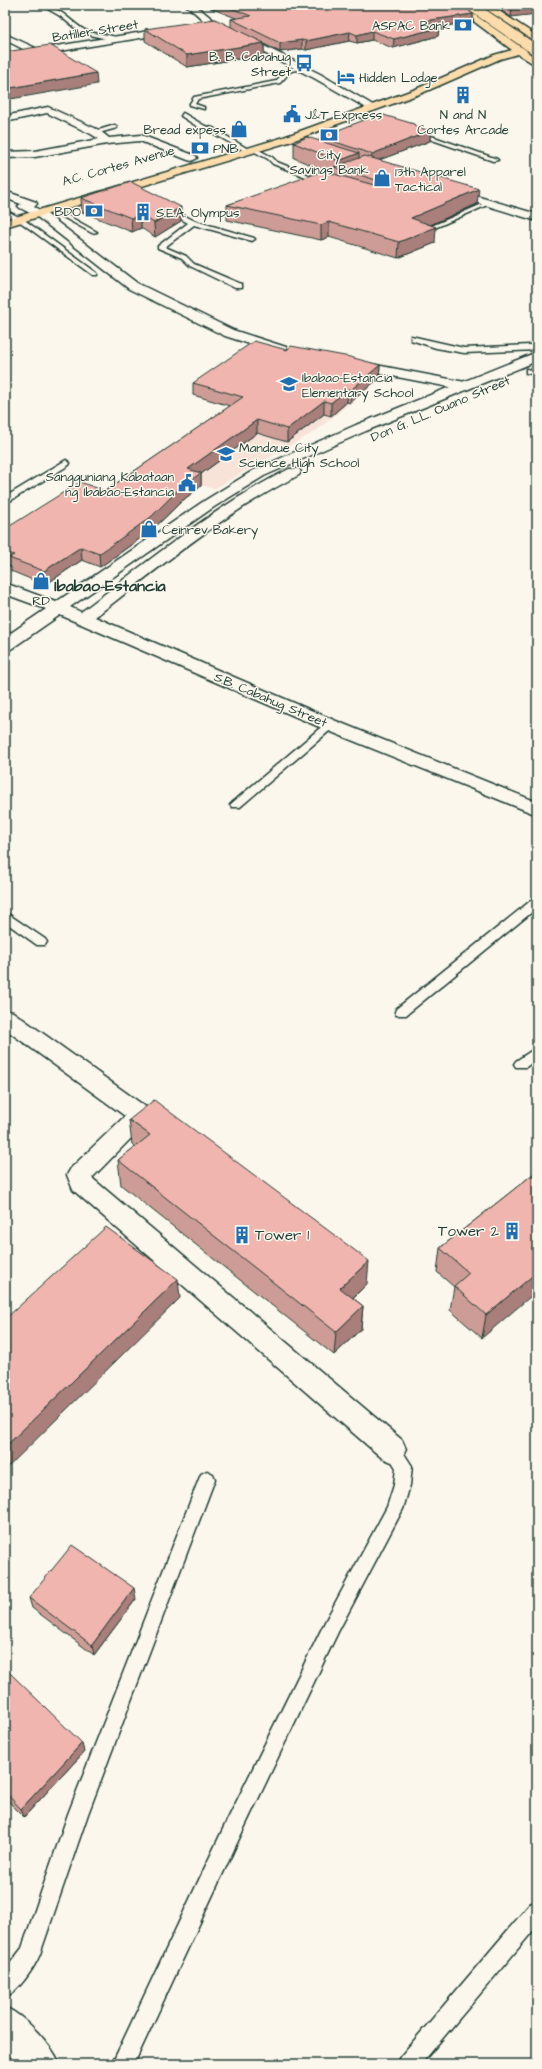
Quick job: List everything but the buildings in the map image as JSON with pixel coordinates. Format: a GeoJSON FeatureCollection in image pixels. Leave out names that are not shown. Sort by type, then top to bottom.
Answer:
{"type":"FeatureCollection","features":[{"type":"Feature","properties":{"kind":"main road"},"geometry":{"type":"LineString","coordinates":[[456,5],[537,63]]}},
{"type":"Feature","properties":{"kind":"main road"},"geometry":{"type":"LineString","coordinates":[[470,5],[537,51]]}},
{"type":"Feature","properties":{"kind":"main road"},"geometry":{"type":"LineString","coordinates":[[484,5],[535,38]]}},
{"type":"Feature","properties":{"kind":"main road"},"geometry":{"type":"LineString","coordinates":[[491,31],[514,31],[517,27]]}},
{"type":"Feature","properties":{"kind":"main road"},"geometry":{"type":"LineString","coordinates":[[491,31],[495,45],[535,38]]}},
{"type":"Feature","properties":{"kind":"main road","name":"A.C. Cortes Avenue"},"geometry":{"type":"LineString","coordinates":[[85,189],[237,145],[355,114],[419,91],[470,68],[518,50],[537,45]]}},
{"type":"Feature","properties":{"kind":"main road"},"geometry":{"type":"LineString","coordinates":[[470,68],[508,64]]}},
{"type":"Feature","properties":{"kind":"main road"},"geometry":{"type":"LineString","coordinates":[[521,64],[537,67]]}},
{"type":"Feature","properties":{"kind":"main road","name":"A.C. Cortes Avenue"},"geometry":{"type":"LineString","coordinates":[[5,212],[34,207],[54,210],[130,189],[252,151],[284,133],[374,96]]}},
{"type":"Feature","properties":{"kind":"main road","name":"A.C. Cortes Avenue"},"geometry":{"type":"LineString","coordinates":[[5,224],[20,220],[34,207]]}},
{"type":"Feature","properties":{"kind":"street"},"geometry":{"type":"LineString","coordinates":[[190,5],[213,24],[302,68],[373,108]]}},
{"type":"Feature","properties":{"kind":"street"},"geometry":{"type":"LineString","coordinates":[[197,27],[213,24]]}},
{"type":"Feature","properties":{"kind":"street","name":"Batiller Street"},"geometry":{"type":"LineString","coordinates":[[5,57],[182,29]]}},
{"type":"Feature","properties":{"kind":"street"},"geometry":{"type":"LineString","coordinates":[[5,38],[37,52]]}},
{"type":"Feature","properties":{"kind":"street"},"geometry":{"type":"LineString","coordinates":[[5,119],[48,110],[95,132],[107,141]]}},
{"type":"Feature","properties":{"kind":"street"},"geometry":{"type":"LineString","coordinates":[[284,133],[300,145]]}},
{"type":"Feature","properties":{"kind":"street"},"geometry":{"type":"LineString","coordinates":[[5,155],[35,154],[107,141],[141,138],[192,158]]}},
{"type":"Feature","properties":{"kind":"street"},"geometry":{"type":"LineString","coordinates":[[437,188],[537,218]]}},
{"type":"Feature","properties":{"kind":"street"},"geometry":{"type":"LineString","coordinates":[[5,194],[34,207],[134,286],[229,333],[273,349],[296,353]]}},
{"type":"Feature","properties":{"kind":"street","name":"Don G. LL. Ouano Street"},"geometry":{"type":"LineString","coordinates":[[5,645],[209,504],[259,473],[398,413],[537,356]]}},
{"type":"Feature","properties":{"kind":"street"},"geometry":{"type":"LineString","coordinates":[[334,361],[465,386]]}},
{"type":"Feature","properties":{"kind":"street","name":"Don G. LL. Ouano Street"},"geometry":{"type":"LineString","coordinates":[[83,618],[225,511],[276,480],[411,421],[534,371]]}},
{"type":"Feature","properties":{"kind":"street"},"geometry":{"type":"LineString","coordinates":[[398,413],[411,421]]}},
{"type":"Feature","properties":{"kind":"street"},"geometry":{"type":"LineString","coordinates":[[209,504],[225,511]]}},
{"type":"Feature","properties":{"kind":"street","name":"S.B. Cabahug Street"},"geometry":{"type":"LineString","coordinates":[[5,588],[83,618],[330,725],[537,809]]}},
{"type":"Feature","properties":{"kind":"street"},"geometry":{"type":"LineString","coordinates":[[5,1018],[138,1113],[136,1119],[79,1175],[81,1182],[392,1449]]}},
{"type":"Feature","properties":{"kind":"street"},"geometry":{"type":"LineString","coordinates":[[5,2025],[42,2064]]}},
{"type":"Feature","properties":{"kind":"lane"},"geometry":{"type":"LineString","coordinates":[[43,5],[62,15],[83,32],[104,35],[116,39]]}},
{"type":"Feature","properties":{"kind":"lane"},"geometry":{"type":"LineString","coordinates":[[202,108],[192,105],[196,98],[278,82],[289,70],[302,68]]}},
{"type":"Feature","properties":{"kind":"lane"},"geometry":{"type":"LineString","coordinates":[[355,114],[376,121]]}},
{"type":"Feature","properties":{"kind":"lane"},"geometry":{"type":"LineString","coordinates":[[183,115],[203,128],[211,129],[237,145],[270,158],[280,158],[329,178],[329,183],[318,181],[272,161],[270,158]]}},
{"type":"Feature","properties":{"kind":"lane"},"geometry":{"type":"LineString","coordinates":[[95,132],[115,127]]}},
{"type":"Feature","properties":{"kind":"lane"},"geometry":{"type":"LineString","coordinates":[[417,133],[494,160]]}},
{"type":"Feature","properties":{"kind":"lane"},"geometry":{"type":"LineString","coordinates":[[286,167],[295,164]]}},
{"type":"Feature","properties":{"kind":"lane"},"geometry":{"type":"LineString","coordinates":[[428,229],[489,203]]}},
{"type":"Feature","properties":{"kind":"lane"},"geometry":{"type":"LineString","coordinates":[[160,206],[193,223],[205,225],[252,240]]}},
{"type":"Feature","properties":{"kind":"lane"},"geometry":{"type":"LineString","coordinates":[[54,210],[94,232]]}},
{"type":"Feature","properties":{"kind":"lane"},"geometry":{"type":"LineString","coordinates":[[5,212],[20,220],[95,274]]}},
{"type":"Feature","properties":{"kind":"lane"},"geometry":{"type":"LineString","coordinates":[[193,223],[160,247],[184,257],[192,265],[238,286]]}},
{"type":"Feature","properties":{"kind":"lane"},"geometry":{"type":"LineString","coordinates":[[414,338],[441,348],[480,351],[524,346],[537,348]]}},
{"type":"Feature","properties":{"kind":"lane"},"geometry":{"type":"LineString","coordinates":[[5,501],[66,463]]}},
{"type":"Feature","properties":{"kind":"lane"},"geometry":{"type":"LineString","coordinates":[[236,805],[330,725]]}},
{"type":"Feature","properties":{"kind":"lane"},"geometry":{"type":"LineString","coordinates":[[401,1012],[537,902]]}},
{"type":"Feature","properties":{"kind":"lane"},"geometry":{"type":"LineString","coordinates":[[5,916],[41,942]]}},
{"type":"Feature","properties":{"kind":"lane"},"geometry":{"type":"LineString","coordinates":[[521,1064],[537,1052]]}},
{"type":"Feature","properties":{"kind":"lane"},"geometry":{"type":"LineString","coordinates":[[123,2064],[230,1836],[325,1640],[395,1509],[402,1485],[404,1466],[392,1449]]}},
{"type":"Feature","properties":{"kind":"lane"},"geometry":{"type":"LineString","coordinates":[[5,1987],[30,1954],[78,1814],[207,1479]]}},
{"type":"Feature","properties":{"kind":"lane"},"geometry":{"type":"LineString","coordinates":[[407,2064],[537,1911]]}},
{"type":"Feature","properties":{"kind":"shaded area","name":"Ibabao-Estancia Elementary School"},"geometry":{"type":"Polygon","coordinates":[[[257,350],[385,374],[316,431],[214,489],[173,476],[241,409],[190,395],[257,350]]]}},
{"type":"Feature","properties":{"kind":"place","name":"ASPAC Bank"},"geometry":{"type":"Point","coordinates":[463,25]}},
{"type":"Feature","properties":{"kind":"place","name":"B. B. Cabahug Street"},"geometry":{"type":"Point","coordinates":[304,63]}},
{"type":"Feature","properties":{"kind":"place","name":"Hidden Lodge"},"geometry":{"type":"Point","coordinates":[346,77]}},
{"type":"Feature","properties":{"kind":"place","name":"N and N Cortes Arcade"},"geometry":{"type":"Point","coordinates":[463,95]}},
{"type":"Feature","properties":{"kind":"place","name":"J&T Express"},"geometry":{"type":"Point","coordinates":[292,114]}},
{"type":"Feature","properties":{"kind":"place","name":"Bread expess"},"geometry":{"type":"Point","coordinates":[239,129]}},
{"type":"Feature","properties":{"kind":"place","name":"City Savings Bank"},"geometry":{"type":"Point","coordinates":[329,135]}},
{"type":"Feature","properties":{"kind":"place","name":"PNB"},"geometry":{"type":"Point","coordinates":[200,148]}},
{"type":"Feature","properties":{"kind":"place","name":"13th Apparel Tactical"},"geometry":{"type":"Point","coordinates":[382,178]}},
{"type":"Feature","properties":{"kind":"place","name":"BDO"},"geometry":{"type":"Point","coordinates":[94,211]}},
{"type":"Feature","properties":{"kind":"place","name":"S.E.A. Olympus"},"geometry":{"type":"Point","coordinates":[143,212]}},
{"type":"Feature","properties":{"kind":"place","name":"Ibabao-Estancia Elementary School"},"geometry":{"type":"Point","coordinates":[289,384]}},
{"type":"Feature","properties":{"kind":"place","name":"Mandaue City Science High School"},"geometry":{"type":"Point","coordinates":[226,454]}},
{"type":"Feature","properties":{"kind":"place","name":"Sangguniang Kabataan ng Ibabao-Estancia"},"geometry":{"type":"Point","coordinates":[187,483]}},
{"type":"Feature","properties":{"kind":"place","name":"Ceinrev Bakery"},"geometry":{"type":"Point","coordinates":[149,529]}},
{"type":"Feature","properties":{"kind":"place","name":"RD"},"geometry":{"type":"Point","coordinates":[41,581]}},
{"type":"Feature","properties":{"kind":"place","name":"Tower 2"},"geometry":{"type":"Point","coordinates":[512,1231]}},
{"type":"Feature","properties":{"kind":"place","name":"Tower 1"},"geometry":{"type":"Point","coordinates":[242,1235]}},
{"type":"Feature","properties":{"kind":"district","name":"Ibabao-Estancia"},"geometry":{"type":"Point","coordinates":[110,585]}}]}
